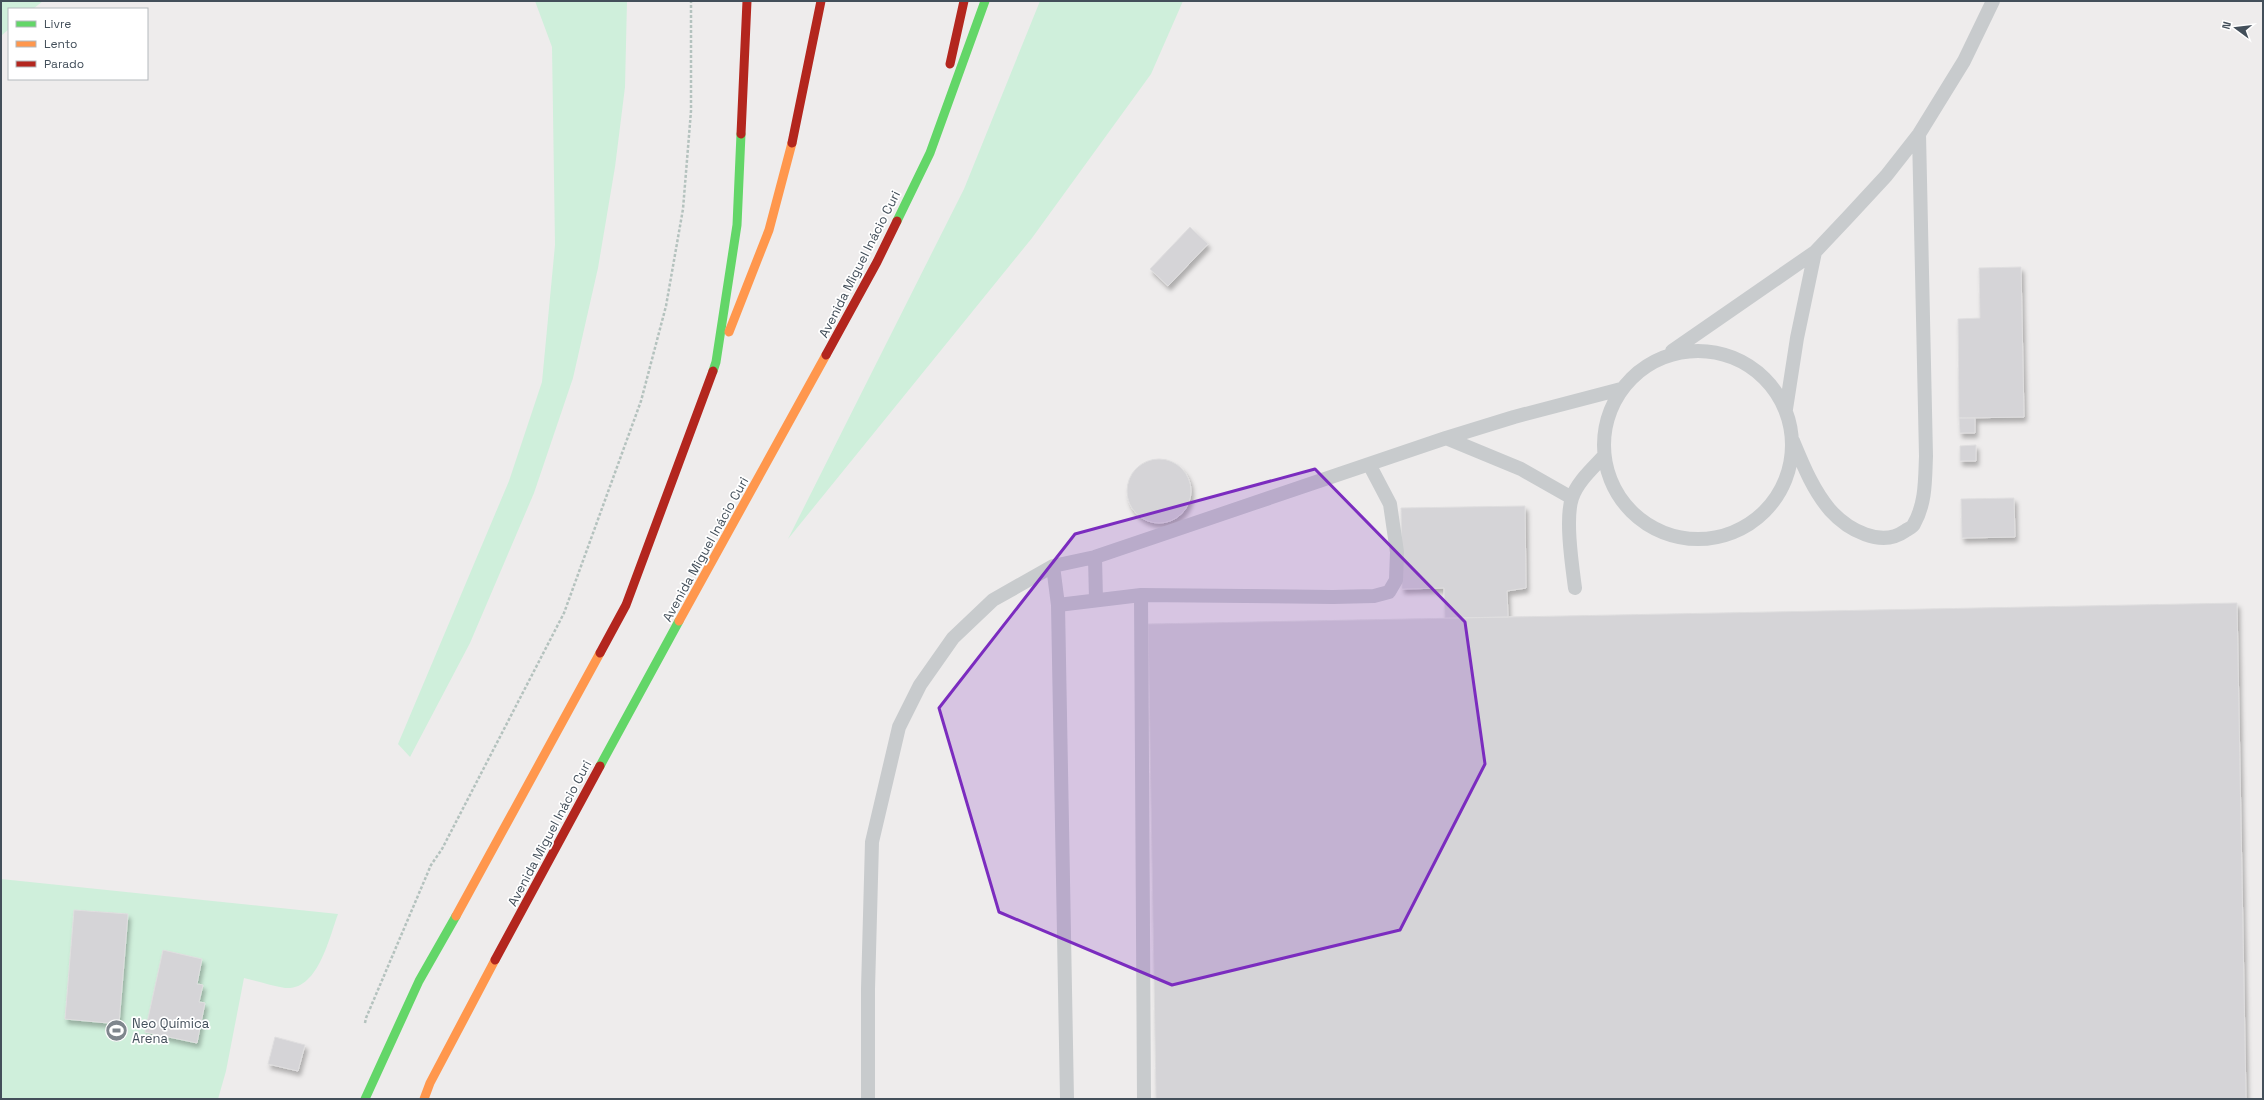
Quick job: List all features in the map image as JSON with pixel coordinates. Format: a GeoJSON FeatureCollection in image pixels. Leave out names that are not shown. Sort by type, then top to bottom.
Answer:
{"type":"FeatureCollection","features":[{"type":"Feature","properties":{"kind":"street"},"geometry":{"type":"LineString","coordinates":[[716,362],[737,225],[747,1]]}},
{"type":"Feature","properties":{"kind":"street"},"geometry":{"type":"LineString","coordinates":[[365,1099],[419,981],[522,798],[626,605],[716,362],[756,267],[779,196],[801,108],[821,1]]}},
{"type":"Feature","properties":{"kind":"street"},"geometry":{"type":"LineString","coordinates":[[930,153],[964,1]]}},
{"type":"Feature","properties":{"kind":"street","name":"Avenida Miguel Inácio Curi"},"geometry":{"type":"LineString","coordinates":[[424,1099],[430,1083],[557,843],[877,262],[930,153],[985,1]]}},
{"type":"Feature","properties":{"kind":"lane"},"geometry":{"type":"LineString","coordinates":[[1793,440],[1789,472],[1774,501],[1751,524],[1722,537],[1689,540],[1658,532],[1632,513],[1613,487],[1604,456],[1606,424],[1621,389],[1640,369],[1665,356],[1814,252],[1886,176],[1918,134],[1964,62],[1993,1]]}},
{"type":"Feature","properties":{"kind":"lane"},"geometry":{"type":"LineString","coordinates":[[1665,356],[1689,350],[1713,350],[1736,357],[1757,370],[1774,387],[1786,408],[1793,440],[1810,479],[1831,511],[1855,530],[1879,539],[1896,538],[1914,525],[1924,499],[1926,456],[1918,134]]}},
{"type":"Feature","properties":{"kind":"lane"},"geometry":{"type":"LineString","coordinates":[[1786,408],[1797,338],[1814,252]]}},
{"type":"Feature","properties":{"kind":"lane"},"geometry":{"type":"LineString","coordinates":[[868,1099],[868,989],[872,842],[899,726],[920,685],[953,638],[994,600],[1053,566],[1095,557],[1446,438],[1514,417],[1621,389]]}},
{"type":"Feature","properties":{"kind":"lane"},"geometry":{"type":"LineString","coordinates":[[1446,438],[1521,469],[1549,483],[1572,498]]}},
{"type":"Feature","properties":{"kind":"lane"},"geometry":{"type":"LineString","coordinates":[[1575,588],[1571,551],[1572,498],[1582,481],[1604,456]]}},
{"type":"Feature","properties":{"kind":"lane"},"geometry":{"type":"LineString","coordinates":[[1058,605],[1141,595],[1333,597],[1374,596],[1389,592],[1396,580],[1397,552],[1390,504],[1369,464]]}},
{"type":"Feature","properties":{"kind":"lane"},"geometry":{"type":"LineString","coordinates":[[1095,557],[1096,600]]}},
{"type":"Feature","properties":{"kind":"lane"},"geometry":{"type":"LineString","coordinates":[[1053,566],[1058,605],[1067,1099]]}},
{"type":"Feature","properties":{"kind":"lane"},"geometry":{"type":"LineString","coordinates":[[1141,595],[1144,1099]]}},
{"type":"Feature","properties":{"kind":"path"},"geometry":{"type":"LineString","coordinates":[[365,1026],[366,1018],[431,865],[442,849],[564,613],[641,401],[666,306],[682,209],[691,111],[692,1]]}},
{"type":"Feature","properties":{"kind":"highlighted area"},"geometry":{"type":"Polygon","coordinates":[[[1315,469],[1465,622],[1485,764],[1400,930],[1172,985],[999,912],[939,708],[1075,534],[1315,469]]]}},
{"type":"Feature","properties":{"kind":"green space"},"geometry":{"type":"Polygon","coordinates":[[[1,1],[43,1],[34,8],[8,8],[8,30],[1,36],[1,1]]]}},
{"type":"Feature","properties":{"kind":"green space"},"geometry":{"type":"Polygon","coordinates":[[[535,1],[627,1],[625,87],[615,167],[598,268],[573,378],[534,493],[470,643],[410,757],[398,744],[509,481],[542,382],[555,245],[552,47],[535,1]]]}},
{"type":"Feature","properties":{"kind":"green space"},"geometry":{"type":"Polygon","coordinates":[[[1040,1],[1183,1],[1151,74],[1032,238],[788,539],[964,189],[1040,1]]]}},
{"type":"Feature","properties":{"kind":"green space","name":"Neo Química Arena"},"geometry":{"type":"Polygon","coordinates":[[[1,879],[338,914],[326,949],[314,972],[306,981],[296,987],[285,988],[244,978],[226,1071],[218,1099],[1,1099],[1,879]]]}},
{"type":"Feature","properties":{"kind":"building"},"geometry":{"type":"Polygon","coordinates":[[[1190,227],[1208,244],[1168,286],[1150,269],[1190,227]]]}},
{"type":"Feature","properties":{"kind":"building"},"geometry":{"type":"Polygon","coordinates":[[[2021,267],[2024,417],[1959,418],[1958,319],[1980,318],[1979,268],[2021,267]]]}},
{"type":"Feature","properties":{"kind":"building"},"geometry":{"type":"Polygon","coordinates":[[[1959,418],[1975,418],[1975,433],[1960,433],[1959,418]]]}},
{"type":"Feature","properties":{"kind":"building"},"geometry":{"type":"Polygon","coordinates":[[[1976,445],[1976,461],[1960,461],[1960,446],[1976,445]]]}},
{"type":"Feature","properties":{"kind":"building"},"geometry":{"type":"Polygon","coordinates":[[[1159,459],[1177,465],[1185,473],[1191,491],[1185,509],[1177,517],[1159,523],[1141,517],[1133,509],[1127,491],[1133,473],[1141,465],[1159,459]]]}},
{"type":"Feature","properties":{"kind":"building"},"geometry":{"type":"Polygon","coordinates":[[[2014,498],[2015,537],[1962,538],[1961,499],[2014,498]]]}},
{"type":"Feature","properties":{"kind":"building"},"geometry":{"type":"Polygon","coordinates":[[[1525,506],[1526,588],[1507,591],[1508,617],[1445,618],[1444,588],[1402,589],[1401,508],[1525,506]]]}},
{"type":"Feature","properties":{"kind":"building"},"geometry":{"type":"Polygon","coordinates":[[[2237,603],[2246,1099],[1156,1099],[1148,624],[2237,603]]]}},
{"type":"Feature","properties":{"kind":"building"},"geometry":{"type":"Polygon","coordinates":[[[74,910],[128,914],[119,1024],[65,1019],[74,910]]]}},
{"type":"Feature","properties":{"kind":"building"},"geometry":{"type":"Polygon","coordinates":[[[163,950],[202,959],[197,984],[203,985],[199,1002],[205,1003],[197,1043],[145,1032],[163,950]]]}},
{"type":"Feature","properties":{"kind":"building"},"geometry":{"type":"Polygon","coordinates":[[[275,1037],[305,1045],[298,1071],[268,1064],[275,1037]]]}},
{"type":"Feature","properties":{"kind":"traffic: fast"},"geometry":{"type":"LineString","coordinates":[[897,221],[930,153],[985,1]]}},
{"type":"Feature","properties":{"kind":"traffic: fast"},"geometry":{"type":"LineString","coordinates":[[713,371],[716,362],[737,225],[741,134]]}},
{"type":"Feature","properties":{"kind":"traffic: fast"},"geometry":{"type":"LineString","coordinates":[[600,766],[679,621]]}},
{"type":"Feature","properties":{"kind":"traffic: fast"},"geometry":{"type":"LineString","coordinates":[[365,1099],[419,981],[456,916]]}},
{"type":"Feature","properties":{"kind":"traffic: slow"},"geometry":{"type":"LineString","coordinates":[[729,332],[769,230],[792,143]]}},
{"type":"Feature","properties":{"kind":"traffic: slow"},"geometry":{"type":"LineString","coordinates":[[679,621],[826,355]]}},
{"type":"Feature","properties":{"kind":"traffic: slow"},"geometry":{"type":"LineString","coordinates":[[456,916],[600,653]]}},
{"type":"Feature","properties":{"kind":"traffic: slow"},"geometry":{"type":"LineString","coordinates":[[424,1099],[430,1083],[495,960]]}},
{"type":"Feature","properties":{"kind":"traffic: jam"},"geometry":{"type":"LineString","coordinates":[[741,134],[747,1]]}},
{"type":"Feature","properties":{"kind":"traffic: jam"},"geometry":{"type":"LineString","coordinates":[[792,143],[821,1]]}},
{"type":"Feature","properties":{"kind":"traffic: jam"},"geometry":{"type":"LineString","coordinates":[[950,64],[964,1]]}},
{"type":"Feature","properties":{"kind":"traffic: jam"},"geometry":{"type":"LineString","coordinates":[[826,355],[877,262],[897,221]]}},
{"type":"Feature","properties":{"kind":"traffic: jam"},"geometry":{"type":"LineString","coordinates":[[600,653],[626,605],[713,371]]}},
{"type":"Feature","properties":{"kind":"traffic: jam"},"geometry":{"type":"LineString","coordinates":[[495,960],[600,766]]}},
{"type":"Feature","properties":{"kind":"place","name":"Neo Química Arena"},"geometry":{"type":"Point","coordinates":[117,1030]}}]}
